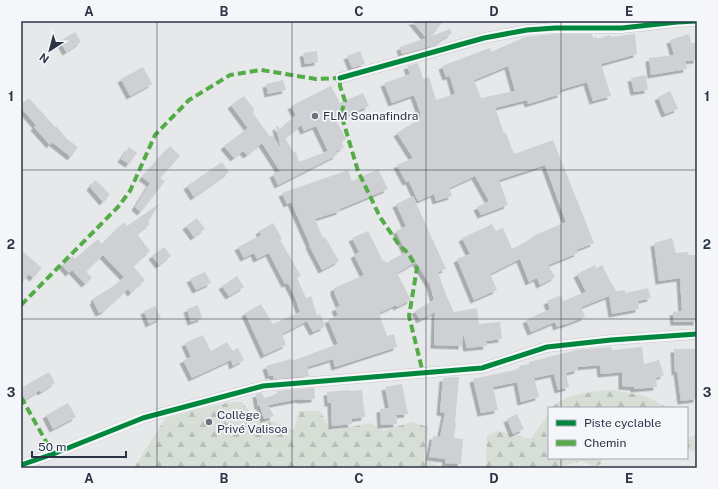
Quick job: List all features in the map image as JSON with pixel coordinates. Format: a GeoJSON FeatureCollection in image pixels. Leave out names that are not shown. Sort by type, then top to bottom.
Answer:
{"type":"FeatureCollection","features":[{"type":"Feature","properties":{"kind":"street"},"geometry":{"type":"LineString","coordinates":[[340,78],[484,38],[527,30],[555,28],[622,28],[697,21]]}},
{"type":"Feature","properties":{"kind":"street"},"geometry":{"type":"LineString","coordinates":[[21,465],[143,418],[263,386],[482,368],[547,347],[611,340],[697,334]]}},
{"type":"Feature","properties":{"kind":"green space"},"geometry":{"type":"Polygon","coordinates":[[[612,390],[646,396],[666,407],[553,407],[563,399],[589,392],[612,390]]]}},
{"type":"Feature","properties":{"kind":"green space"},"geometry":{"type":"Polygon","coordinates":[[[231,402],[242,402],[250,412],[294,430],[299,411],[320,411],[331,431],[371,423],[383,431],[412,422],[428,427],[424,460],[442,468],[134,468],[165,419],[191,411],[231,402]]]}},
{"type":"Feature","properties":{"kind":"green space"},"geometry":{"type":"Polygon","coordinates":[[[548,414],[548,459],[602,459],[601,464],[595,467],[582,461],[555,468],[486,468],[487,436],[497,431],[531,439],[548,414]]]}},
{"type":"Feature","properties":{"kind":"green space"},"geometry":{"type":"Polygon","coordinates":[[[697,435],[697,452],[688,450],[688,438],[697,435]]]}},
{"type":"Feature","properties":{"kind":"building"},"geometry":{"type":"Polygon","coordinates":[[[412,21],[443,21],[432,36],[450,29],[452,33],[432,46],[402,54],[400,47],[426,38],[412,21]]]}},
{"type":"Feature","properties":{"kind":"building"},"geometry":{"type":"Polygon","coordinates":[[[75,32],[81,42],[66,52],[60,41],[75,32]]]}},
{"type":"Feature","properties":{"kind":"building"},"geometry":{"type":"Polygon","coordinates":[[[555,34],[592,34],[593,38],[597,37],[597,39],[610,35],[611,37],[635,34],[637,54],[601,64],[611,96],[593,101],[587,82],[560,90],[561,94],[528,104],[527,100],[495,108],[504,133],[506,133],[514,154],[553,140],[594,243],[576,250],[578,253],[548,265],[555,277],[540,285],[537,278],[529,282],[520,259],[490,274],[497,290],[474,300],[457,259],[470,254],[462,238],[492,224],[496,231],[503,228],[512,249],[533,238],[533,236],[566,222],[545,165],[499,180],[508,205],[481,215],[477,207],[489,201],[475,176],[449,188],[452,196],[436,201],[434,194],[418,201],[409,181],[406,182],[397,165],[413,158],[397,133],[421,118],[421,114],[414,95],[392,103],[384,83],[410,74],[407,66],[418,63],[423,79],[429,77],[436,100],[455,94],[450,76],[446,77],[442,66],[490,48],[491,52],[525,37],[555,34]],[[508,66],[474,80],[481,98],[515,91],[508,66]]]}},
{"type":"Feature","properties":{"kind":"building"},"geometry":{"type":"Polygon","coordinates":[[[689,34],[691,43],[697,43],[697,60],[685,61],[687,69],[651,75],[649,58],[674,55],[670,40],[689,34]]]}},
{"type":"Feature","properties":{"kind":"building"},"geometry":{"type":"Polygon","coordinates":[[[317,51],[318,62],[305,64],[303,53],[317,51]]]}},
{"type":"Feature","properties":{"kind":"building"},"geometry":{"type":"Polygon","coordinates":[[[360,51],[365,64],[352,68],[347,56],[360,51]]]}},
{"type":"Feature","properties":{"kind":"building"},"geometry":{"type":"Polygon","coordinates":[[[143,67],[152,84],[130,96],[121,79],[143,67]]]}},
{"type":"Feature","properties":{"kind":"building"},"geometry":{"type":"Polygon","coordinates":[[[646,75],[648,90],[634,92],[631,78],[646,75]]]}},
{"type":"Feature","properties":{"kind":"building"},"geometry":{"type":"Polygon","coordinates":[[[283,80],[286,90],[268,94],[266,84],[283,80]]]}},
{"type":"Feature","properties":{"kind":"building"},"geometry":{"type":"Polygon","coordinates":[[[331,86],[340,103],[363,93],[369,106],[336,120],[346,139],[341,142],[344,147],[335,152],[337,155],[278,185],[273,174],[280,171],[262,143],[247,155],[243,151],[234,158],[224,146],[248,128],[231,105],[244,96],[254,109],[253,113],[270,137],[272,135],[281,148],[276,127],[278,126],[280,129],[296,115],[291,106],[331,86]],[[301,125],[285,138],[294,153],[296,152],[299,162],[328,151],[316,126],[304,131],[301,125]]]}},
{"type":"Feature","properties":{"kind":"building"},"geometry":{"type":"Polygon","coordinates":[[[670,91],[678,109],[665,114],[658,97],[670,91]]]}},
{"type":"Feature","properties":{"kind":"building"},"geometry":{"type":"Polygon","coordinates":[[[29,98],[67,139],[78,147],[71,157],[52,142],[50,145],[34,127],[36,125],[21,108],[21,104],[29,98]]]}},
{"type":"Feature","properties":{"kind":"building"},"geometry":{"type":"Polygon","coordinates":[[[170,146],[180,156],[160,178],[165,181],[141,212],[135,207],[150,183],[142,177],[170,146]]]}},
{"type":"Feature","properties":{"kind":"building"},"geometry":{"type":"Polygon","coordinates":[[[129,147],[137,153],[129,164],[121,159],[129,147]]]}},
{"type":"Feature","properties":{"kind":"building"},"geometry":{"type":"Polygon","coordinates":[[[222,162],[229,172],[194,197],[187,186],[222,162]]]}},
{"type":"Feature","properties":{"kind":"building"},"geometry":{"type":"Polygon","coordinates":[[[378,169],[388,189],[340,209],[340,211],[315,219],[323,238],[325,237],[339,261],[322,270],[309,245],[291,202],[287,204],[282,193],[348,170],[352,181],[378,169]]]}},
{"type":"Feature","properties":{"kind":"building"},"geometry":{"type":"Polygon","coordinates":[[[95,180],[110,195],[103,202],[90,187],[95,180]]]}},
{"type":"Feature","properties":{"kind":"building"},"geometry":{"type":"Polygon","coordinates":[[[413,196],[446,269],[438,272],[454,312],[477,308],[479,324],[500,322],[502,339],[486,341],[487,346],[467,348],[463,333],[462,346],[434,345],[435,312],[420,320],[415,311],[434,300],[430,285],[416,262],[397,273],[411,300],[397,307],[396,305],[379,313],[387,336],[394,334],[397,347],[335,367],[333,359],[307,367],[309,376],[274,379],[273,375],[269,376],[266,366],[291,359],[292,361],[338,344],[328,320],[338,315],[335,308],[340,306],[334,292],[334,288],[364,275],[354,255],[359,252],[352,238],[368,231],[383,261],[384,260],[386,263],[406,252],[396,231],[406,226],[396,204],[413,196]]]}},
{"type":"Feature","properties":{"kind":"building"},"geometry":{"type":"Polygon","coordinates":[[[159,204],[148,222],[150,224],[137,234],[150,251],[133,266],[145,280],[131,293],[128,289],[104,311],[99,313],[93,301],[95,300],[94,298],[115,285],[124,277],[103,255],[86,271],[92,278],[85,284],[72,270],[69,273],[62,265],[72,256],[75,259],[98,239],[102,244],[124,222],[127,226],[159,204]]]}},
{"type":"Feature","properties":{"kind":"building"},"geometry":{"type":"Polygon","coordinates":[[[197,218],[205,229],[194,237],[186,226],[197,218]]]}},
{"type":"Feature","properties":{"kind":"building"},"geometry":{"type":"Polygon","coordinates":[[[273,223],[282,239],[280,240],[301,276],[297,278],[306,298],[311,296],[317,315],[320,314],[324,327],[313,332],[307,321],[282,334],[286,345],[264,355],[245,313],[261,304],[273,324],[300,312],[288,283],[285,284],[269,253],[257,259],[254,253],[244,258],[238,247],[261,235],[259,231],[273,223]]]}},
{"type":"Feature","properties":{"kind":"building"},"geometry":{"type":"Polygon","coordinates":[[[672,238],[676,253],[688,252],[688,255],[695,255],[697,280],[697,322],[674,322],[673,312],[682,311],[680,278],[659,281],[654,243],[672,238]]]}},
{"type":"Feature","properties":{"kind":"building"},"geometry":{"type":"Polygon","coordinates":[[[164,247],[171,256],[159,265],[152,256],[164,247]]]}},
{"type":"Feature","properties":{"kind":"building"},"geometry":{"type":"Polygon","coordinates":[[[21,250],[42,268],[33,278],[29,274],[21,284],[21,250]]]}},
{"type":"Feature","properties":{"kind":"building"},"geometry":{"type":"Polygon","coordinates":[[[595,265],[596,268],[602,265],[616,291],[625,290],[625,293],[648,288],[651,298],[638,301],[639,309],[612,314],[609,296],[581,307],[585,317],[557,327],[555,322],[531,332],[526,320],[550,309],[547,301],[561,295],[563,301],[586,292],[577,274],[595,265]]]}},
{"type":"Feature","properties":{"kind":"building"},"geometry":{"type":"Polygon","coordinates":[[[205,272],[211,283],[196,290],[190,279],[205,272]]]}},
{"type":"Feature","properties":{"kind":"building"},"geometry":{"type":"Polygon","coordinates":[[[237,276],[244,287],[229,296],[222,286],[237,276]]]}},
{"type":"Feature","properties":{"kind":"building"},"geometry":{"type":"Polygon","coordinates":[[[198,305],[202,318],[191,322],[187,309],[198,305]]]}},
{"type":"Feature","properties":{"kind":"building"},"geometry":{"type":"Polygon","coordinates":[[[155,306],[161,318],[149,324],[144,311],[155,306]]]}},
{"type":"Feature","properties":{"kind":"building"},"geometry":{"type":"Polygon","coordinates":[[[203,335],[211,351],[227,342],[233,351],[238,348],[244,360],[233,366],[231,360],[192,378],[183,360],[191,357],[185,343],[203,335]]]}},
{"type":"Feature","properties":{"kind":"building"},"geometry":{"type":"Polygon","coordinates":[[[611,347],[612,350],[642,347],[644,364],[659,360],[664,375],[656,378],[657,387],[634,389],[634,387],[622,386],[622,372],[601,374],[600,365],[578,367],[578,370],[566,373],[569,387],[558,390],[554,374],[534,378],[539,397],[521,402],[517,382],[493,387],[498,410],[481,413],[473,379],[520,369],[519,366],[529,364],[529,362],[577,350],[611,347]]]}},
{"type":"Feature","properties":{"kind":"building"},"geometry":{"type":"Polygon","coordinates":[[[674,349],[697,349],[697,384],[695,384],[697,399],[681,401],[677,371],[675,372],[674,349]]]}},
{"type":"Feature","properties":{"kind":"building"},"geometry":{"type":"Polygon","coordinates":[[[49,372],[55,383],[41,392],[40,390],[25,400],[21,393],[21,388],[49,372]]]}},
{"type":"Feature","properties":{"kind":"building"},"geometry":{"type":"Polygon","coordinates":[[[459,377],[454,438],[463,439],[461,464],[445,463],[446,459],[429,457],[433,436],[440,437],[445,413],[440,412],[443,378],[459,377]]]}},
{"type":"Feature","properties":{"kind":"building"},"geometry":{"type":"Polygon","coordinates":[[[402,384],[408,414],[396,415],[397,424],[381,425],[380,409],[389,408],[385,387],[402,384]]]}},
{"type":"Feature","properties":{"kind":"building"},"geometry":{"type":"Polygon","coordinates":[[[314,388],[315,399],[300,399],[268,405],[274,416],[264,419],[260,406],[258,406],[256,394],[262,393],[264,398],[278,394],[277,391],[314,388]]]}},
{"type":"Feature","properties":{"kind":"building"},"geometry":{"type":"Polygon","coordinates":[[[362,390],[365,417],[351,419],[352,424],[332,426],[331,403],[328,403],[327,392],[362,390]]]}},
{"type":"Feature","properties":{"kind":"building"},"geometry":{"type":"Polygon","coordinates":[[[68,403],[76,417],[53,429],[46,415],[68,403]]]}},
{"type":"Feature","properties":{"kind":"building"},"geometry":{"type":"Polygon","coordinates":[[[517,414],[524,429],[513,434],[507,419],[517,414]]]}},
{"type":"Feature","properties":{"kind":"marked path"},"geometry":{"type":"LineString","coordinates":[[21,305],[118,207],[130,191],[155,135],[189,100],[230,75],[261,70],[316,79],[340,78],[340,86],[345,101],[341,114],[358,171],[380,217],[399,245],[408,253],[417,268],[409,316],[423,373]]}},
{"type":"Feature","properties":{"kind":"marked path"},"geometry":{"type":"LineString","coordinates":[[21,397],[53,454]]}},
{"type":"Feature","properties":{"kind":"cycle path"},"geometry":{"type":"LineString","coordinates":[[340,78],[484,38],[527,30],[555,28],[622,28],[697,21]]}},
{"type":"Feature","properties":{"kind":"cycle path"},"geometry":{"type":"LineString","coordinates":[[21,465],[53,454],[143,418],[263,386],[482,368],[547,347],[611,340],[697,334]]}},
{"type":"Feature","properties":{"kind":"place","name":"FLM Soanafindra"},"geometry":{"type":"Point","coordinates":[315,116]}},
{"type":"Feature","properties":{"kind":"place","name":"Collège Privé Valisoa"},"geometry":{"type":"Point","coordinates":[209,422]}}]}
